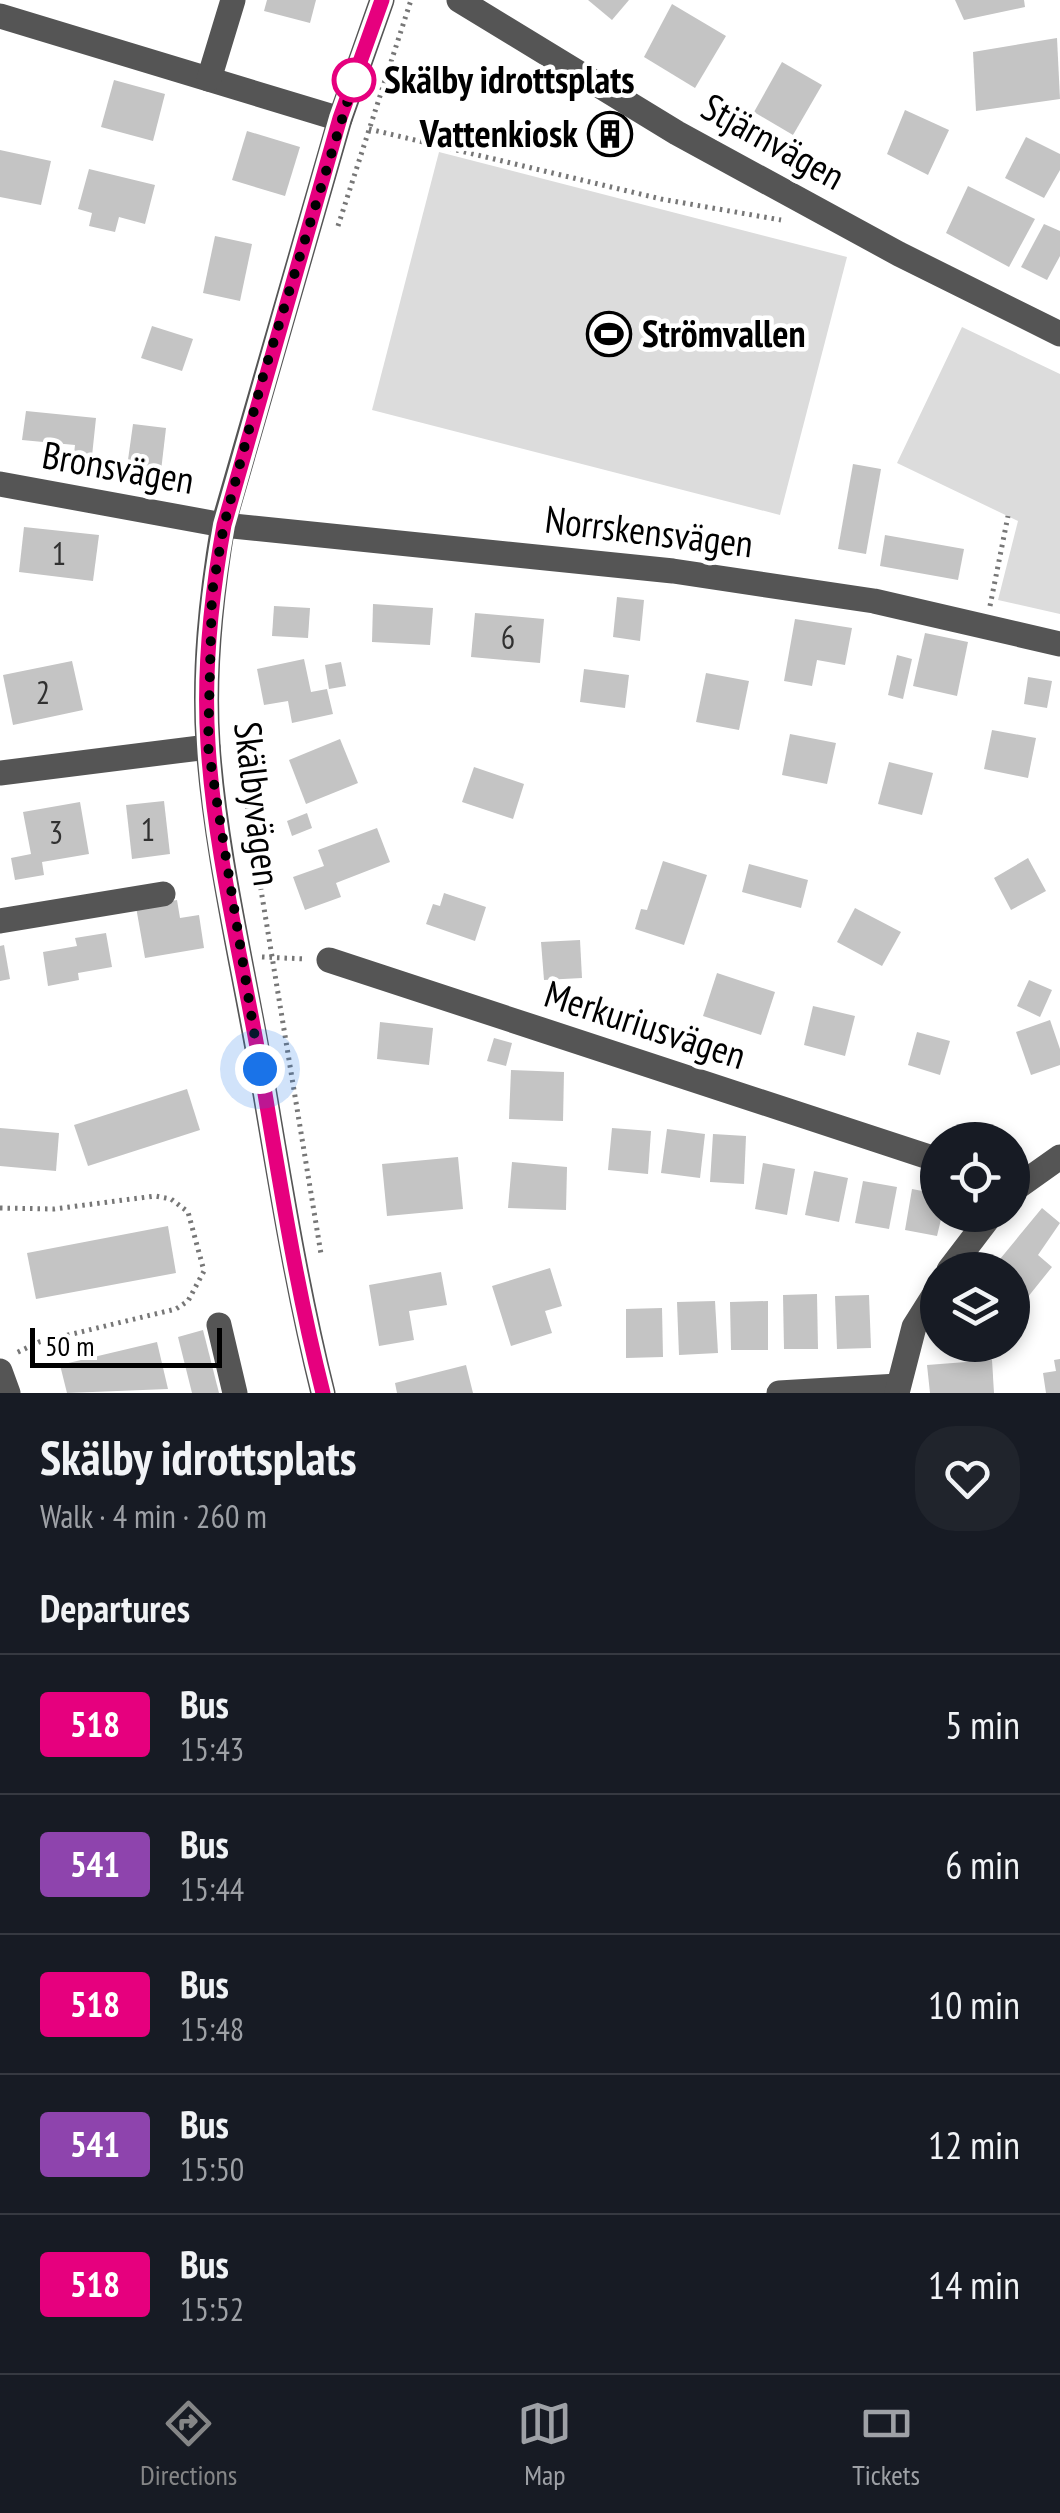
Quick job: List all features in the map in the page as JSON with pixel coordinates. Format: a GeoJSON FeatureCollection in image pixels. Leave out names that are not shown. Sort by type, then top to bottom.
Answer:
{"type":"FeatureCollection","features":[{"type":"Feature","properties":{"kind":"street"},"geometry":{"type":"LineString","coordinates":[[209,79],[233,0]]}},
{"type":"Feature","properties":{"kind":"street","name":"Skälbyvägen"},"geometry":{"type":"LineString","coordinates":[[323,1393],[306,1326],[208,746],[212,593],[224,525],[340,118],[382,0]]}},
{"type":"Feature","properties":{"kind":"street","name":"Stjärnvägen"},"geometry":{"type":"LineString","coordinates":[[459,0],[513,44],[674,139],[1060,334]]}},
{"type":"Feature","properties":{"kind":"street"},"geometry":{"type":"LineString","coordinates":[[0,16],[340,118]]}},
{"type":"Feature","properties":{"kind":"street","name":"Bronsvägen"},"geometry":{"type":"LineString","coordinates":[[0,484],[224,525]]}},
{"type":"Feature","properties":{"kind":"street","name":"Norrskensvägen"},"geometry":{"type":"LineString","coordinates":[[224,525],[674,571],[874,600],[1060,644]]}},
{"type":"Feature","properties":{"kind":"street"},"geometry":{"type":"LineString","coordinates":[[0,772],[208,746]]}},
{"type":"Feature","properties":{"kind":"street"},"geometry":{"type":"LineString","coordinates":[[0,922],[162,894]]}},
{"type":"Feature","properties":{"kind":"street","name":"Merkuriusvägen"},"geometry":{"type":"LineString","coordinates":[[329,960],[920,1154]]}},
{"type":"Feature","properties":{"kind":"street"},"geometry":{"type":"LineString","coordinates":[[1030,1179],[1060,1157]]}},
{"type":"Feature","properties":{"kind":"street"},"geometry":{"type":"LineString","coordinates":[[778,1393],[897,1390],[920,1317]]}},
{"type":"Feature","properties":{"kind":"street"},"geometry":{"type":"LineString","coordinates":[[219,1325],[235,1393]]}},
{"type":"Feature","properties":{"kind":"street"},"geometry":{"type":"LineString","coordinates":[[6,1362],[8,1393]]}},
{"type":"Feature","properties":{"kind":"path"},"geometry":{"type":"LineString","coordinates":[[336,233],[411,0]]}},
{"type":"Feature","properties":{"kind":"path"},"geometry":{"type":"LineString","coordinates":[[370,129],[661,200],[792,222]]}},
{"type":"Feature","properties":{"kind":"path"},"geometry":{"type":"LineString","coordinates":[[989,611],[1008,516]]}},
{"type":"Feature","properties":{"kind":"path"},"geometry":{"type":"LineString","coordinates":[[234,730],[323,1267]]}},
{"type":"Feature","properties":{"kind":"path"},"geometry":{"type":"LineString","coordinates":[[241,958],[329,960]]}},
{"type":"Feature","properties":{"kind":"path"},"geometry":{"type":"LineString","coordinates":[[0,1208],[54,1210],[155,1196],[171,1199],[188,1212],[204,1271],[200,1286],[176,1309],[39,1342],[6,1362]]}},
{"type":"Feature","properties":{"kind":"shaded area","name":"Strömvallen"},"geometry":{"type":"Polygon","coordinates":[[[439,152],[847,257],[780,515],[372,410],[439,152]]]}},
{"type":"Feature","properties":{"kind":"shaded area"},"geometry":{"type":"Polygon","coordinates":[[[962,327],[1060,374],[1060,614],[998,600],[1018,521],[897,463],[962,327]]]}},
{"type":"Feature","properties":{"kind":"building"},"geometry":{"type":"Polygon","coordinates":[[[267,0],[316,0],[310,23],[264,11],[267,0]]]}},
{"type":"Feature","properties":{"kind":"building"},"geometry":{"type":"Polygon","coordinates":[[[588,0],[629,0],[612,20],[588,0]]]}},
{"type":"Feature","properties":{"kind":"building"},"geometry":{"type":"Polygon","coordinates":[[[955,0],[1024,0],[1025,7],[964,20],[955,0]]]}},
{"type":"Feature","properties":{"kind":"building"},"geometry":{"type":"Polygon","coordinates":[[[672,4],[726,36],[695,88],[644,57],[672,4]]]}},
{"type":"Feature","properties":{"kind":"building"},"geometry":{"type":"Polygon","coordinates":[[[1057,38],[1060,99],[976,111],[973,52],[1057,38]]]}},
{"type":"Feature","properties":{"kind":"building"},"geometry":{"type":"Polygon","coordinates":[[[782,62],[822,85],[793,135],[754,112],[782,62]]]}},
{"type":"Feature","properties":{"kind":"building"},"geometry":{"type":"Polygon","coordinates":[[[114,80],[165,94],[153,141],[101,127],[114,80]]]}},
{"type":"Feature","properties":{"kind":"building"},"geometry":{"type":"Polygon","coordinates":[[[905,110],[949,130],[928,175],[887,154],[905,110]]]}},
{"type":"Feature","properties":{"kind":"building"},"geometry":{"type":"Polygon","coordinates":[[[247,131],[300,147],[285,196],[232,180],[247,131]]]}},
{"type":"Feature","properties":{"kind":"building"},"geometry":{"type":"Polygon","coordinates":[[[1026,137],[1060,154],[1060,170],[1044,198],[1005,178],[1026,137]]]}},
{"type":"Feature","properties":{"kind":"building"},"geometry":{"type":"Polygon","coordinates":[[[0,150],[51,161],[41,205],[0,197],[0,150]]]}},
{"type":"Feature","properties":{"kind":"building"},"geometry":{"type":"Polygon","coordinates":[[[89,169],[155,185],[145,224],[119,217],[115,232],[89,226],[92,213],[78,209],[89,169]]]}},
{"type":"Feature","properties":{"kind":"building"},"geometry":{"type":"Polygon","coordinates":[[[968,186],[1035,219],[1009,267],[946,233],[968,186]]]}},
{"type":"Feature","properties":{"kind":"building"},"geometry":{"type":"Polygon","coordinates":[[[1044,224],[1060,231],[1060,256],[1047,280],[1021,267],[1044,224]]]}},
{"type":"Feature","properties":{"kind":"building"},"geometry":{"type":"Polygon","coordinates":[[[215,236],[252,244],[240,301],[203,293],[215,236]]]}},
{"type":"Feature","properties":{"kind":"building"},"geometry":{"type":"Polygon","coordinates":[[[152,326],[193,339],[182,371],[141,358],[152,326]]]}},
{"type":"Feature","properties":{"kind":"building"},"geometry":{"type":"Polygon","coordinates":[[[26,411],[96,418],[92,456],[74,454],[75,445],[22,440],[26,411]]]}},
{"type":"Feature","properties":{"kind":"building"},"geometry":{"type":"Polygon","coordinates":[[[133,424],[166,428],[161,471],[127,467],[133,424]]]}},
{"type":"Feature","properties":{"kind":"building"},"geometry":{"type":"Polygon","coordinates":[[[853,464],[881,469],[866,554],[838,549],[853,464]]]}},
{"type":"Feature","properties":{"kind":"building"},"geometry":{"type":"Polygon","coordinates":[[[24,527],[99,535],[93,581],[19,572],[24,527]]]}},
{"type":"Feature","properties":{"kind":"building"},"geometry":{"type":"Polygon","coordinates":[[[885,535],[964,549],[958,580],[880,566],[885,535]]]}},
{"type":"Feature","properties":{"kind":"building"},"geometry":{"type":"Polygon","coordinates":[[[617,597],[644,600],[640,641],[613,637],[617,597]]]}},
{"type":"Feature","properties":{"kind":"building"},"geometry":{"type":"Polygon","coordinates":[[[373,604],[433,608],[430,645],[372,642],[373,604]]]}},
{"type":"Feature","properties":{"kind":"building"},"geometry":{"type":"Polygon","coordinates":[[[274,606],[310,608],[308,638],[272,636],[274,606]]]}},
{"type":"Feature","properties":{"kind":"building"},"geometry":{"type":"Polygon","coordinates":[[[475,613],[544,619],[540,663],[471,657],[475,613]]]}},
{"type":"Feature","properties":{"kind":"building"},"geometry":{"type":"Polygon","coordinates":[[[795,619],[852,628],[845,665],[817,660],[812,686],[784,681],[795,619]]]}},
{"type":"Feature","properties":{"kind":"building"},"geometry":{"type":"Polygon","coordinates":[[[925,633],[968,642],[957,696],[913,686],[925,633]]]}},
{"type":"Feature","properties":{"kind":"building"},"geometry":{"type":"Polygon","coordinates":[[[897,655],[912,659],[903,699],[888,695],[897,655]]]}},
{"type":"Feature","properties":{"kind":"building"},"geometry":{"type":"Polygon","coordinates":[[[304,659],[311,692],[327,689],[333,714],[292,723],[288,701],[264,705],[257,669],[304,659]]]}},
{"type":"Feature","properties":{"kind":"building"},"geometry":{"type":"Polygon","coordinates":[[[72,661],[83,710],[13,725],[3,675],[72,661]]]}},
{"type":"Feature","properties":{"kind":"building"},"geometry":{"type":"Polygon","coordinates":[[[341,662],[346,686],[329,689],[325,665],[341,662]]]}},
{"type":"Feature","properties":{"kind":"building"},"geometry":{"type":"Polygon","coordinates":[[[584,669],[629,675],[625,708],[580,702],[584,669]]]}},
{"type":"Feature","properties":{"kind":"building"},"geometry":{"type":"Polygon","coordinates":[[[706,673],[749,681],[739,730],[696,722],[706,673]]]}},
{"type":"Feature","properties":{"kind":"building"},"geometry":{"type":"Polygon","coordinates":[[[1028,677],[1052,681],[1047,708],[1024,704],[1028,677]]]}},
{"type":"Feature","properties":{"kind":"building"},"geometry":{"type":"Polygon","coordinates":[[[992,730],[1036,738],[1028,778],[984,769],[992,730]]]}},
{"type":"Feature","properties":{"kind":"building"},"geometry":{"type":"Polygon","coordinates":[[[790,734],[836,743],[827,784],[782,775],[790,734]]]}},
{"type":"Feature","properties":{"kind":"building"},"geometry":{"type":"Polygon","coordinates":[[[340,739],[358,783],[306,804],[289,760],[340,739]]]}},
{"type":"Feature","properties":{"kind":"building"},"geometry":{"type":"Polygon","coordinates":[[[889,762],[933,773],[922,815],[878,804],[889,762]]]}},
{"type":"Feature","properties":{"kind":"building"},"geometry":{"type":"Polygon","coordinates":[[[474,767],[524,784],[513,819],[462,802],[474,767]]]}},
{"type":"Feature","properties":{"kind":"building"},"geometry":{"type":"Polygon","coordinates":[[[164,801],[170,854],[132,859],[126,805],[164,801]]]}},
{"type":"Feature","properties":{"kind":"building"},"geometry":{"type":"Polygon","coordinates":[[[80,802],[89,854],[42,862],[44,875],[15,880],[11,858],[31,854],[23,812],[80,802]]]}},
{"type":"Feature","properties":{"kind":"building"},"geometry":{"type":"Polygon","coordinates":[[[307,813],[312,828],[292,836],[287,821],[307,813]]]}},
{"type":"Feature","properties":{"kind":"building"},"geometry":{"type":"Polygon","coordinates":[[[377,828],[390,862],[336,883],[341,897],[305,910],[293,877],[324,866],[318,850],[377,828]]]}},
{"type":"Feature","properties":{"kind":"building"},"geometry":{"type":"Polygon","coordinates":[[[1028,858],[1046,891],[1011,910],[994,878],[1028,858]]]}},
{"type":"Feature","properties":{"kind":"building"},"geometry":{"type":"Polygon","coordinates":[[[663,861],[707,875],[684,945],[635,929],[641,909],[647,910],[663,861]]]}},
{"type":"Feature","properties":{"kind":"building"},"geometry":{"type":"Polygon","coordinates":[[[749,864],[808,880],[801,908],[742,892],[749,864]]]}},
{"type":"Feature","properties":{"kind":"building"},"geometry":{"type":"Polygon","coordinates":[[[444,893],[486,907],[475,941],[426,924],[433,904],[440,906],[444,893]]]}},
{"type":"Feature","properties":{"kind":"building"},"geometry":{"type":"Polygon","coordinates":[[[177,900],[180,918],[199,915],[204,948],[145,958],[136,907],[177,900]]]}},
{"type":"Feature","properties":{"kind":"building"},"geometry":{"type":"Polygon","coordinates":[[[855,908],[901,932],[882,966],[837,942],[855,908]]]}},
{"type":"Feature","properties":{"kind":"building"},"geometry":{"type":"Polygon","coordinates":[[[106,933],[112,967],[78,973],[79,980],[48,986],[43,952],[77,946],[75,938],[106,933]]]}},
{"type":"Feature","properties":{"kind":"building"},"geometry":{"type":"Polygon","coordinates":[[[580,940],[582,978],[544,980],[541,942],[580,940]]]}},
{"type":"Feature","properties":{"kind":"building"},"geometry":{"type":"Polygon","coordinates":[[[4,945],[10,979],[0,981],[0,946],[4,945]]]}},
{"type":"Feature","properties":{"kind":"building"},"geometry":{"type":"Polygon","coordinates":[[[717,973],[775,992],[761,1035],[703,1016],[717,973]]]}},
{"type":"Feature","properties":{"kind":"building"},"geometry":{"type":"Polygon","coordinates":[[[1029,980],[1052,990],[1040,1017],[1017,1006],[1029,980]]]}},
{"type":"Feature","properties":{"kind":"building"},"geometry":{"type":"Polygon","coordinates":[[[813,1006],[855,1016],[845,1056],[804,1045],[813,1006]]]}},
{"type":"Feature","properties":{"kind":"building"},"geometry":{"type":"Polygon","coordinates":[[[1050,1020],[1060,1049],[1060,1065],[1031,1075],[1016,1032],[1050,1020]]]}},
{"type":"Feature","properties":{"kind":"building"},"geometry":{"type":"Polygon","coordinates":[[[380,1022],[433,1028],[429,1065],[377,1059],[380,1022]]]}},
{"type":"Feature","properties":{"kind":"building"},"geometry":{"type":"Polygon","coordinates":[[[917,1032],[950,1041],[940,1075],[908,1065],[917,1032]]]}},
{"type":"Feature","properties":{"kind":"building"},"geometry":{"type":"Polygon","coordinates":[[[494,1038],[512,1043],[506,1066],[487,1061],[494,1038]]]}},
{"type":"Feature","properties":{"kind":"building"},"geometry":{"type":"Polygon","coordinates":[[[511,1070],[564,1072],[563,1121],[509,1119],[511,1070]]]}},
{"type":"Feature","properties":{"kind":"building"},"geometry":{"type":"Polygon","coordinates":[[[187,1089],[200,1130],[88,1166],[74,1125],[187,1089]]]}},
{"type":"Feature","properties":{"kind":"building"},"geometry":{"type":"Polygon","coordinates":[[[0,1128],[59,1133],[56,1171],[0,1166],[0,1128]]]}},
{"type":"Feature","properties":{"kind":"building"},"geometry":{"type":"Polygon","coordinates":[[[612,1128],[651,1131],[648,1174],[608,1170],[612,1128]]]}},
{"type":"Feature","properties":{"kind":"building"},"geometry":{"type":"Polygon","coordinates":[[[667,1129],[705,1134],[700,1178],[661,1173],[667,1129]]]}},
{"type":"Feature","properties":{"kind":"building"},"geometry":{"type":"Polygon","coordinates":[[[713,1134],[746,1136],[744,1184],[710,1182],[713,1134]]]}},
{"type":"Feature","properties":{"kind":"building"},"geometry":{"type":"Polygon","coordinates":[[[458,1157],[463,1209],[387,1216],[382,1164],[458,1157]]]}},
{"type":"Feature","properties":{"kind":"building"},"geometry":{"type":"Polygon","coordinates":[[[512,1162],[567,1167],[566,1210],[508,1208],[512,1162]]]}},
{"type":"Feature","properties":{"kind":"building"},"geometry":{"type":"Polygon","coordinates":[[[763,1163],[795,1169],[787,1215],[755,1209],[763,1163]]]}},
{"type":"Feature","properties":{"kind":"building"},"geometry":{"type":"Polygon","coordinates":[[[814,1171],[848,1178],[839,1222],[805,1215],[814,1171]]]}},
{"type":"Feature","properties":{"kind":"building"},"geometry":{"type":"Polygon","coordinates":[[[863,1181],[897,1187],[889,1229],[855,1223],[863,1181]]]}},
{"type":"Feature","properties":{"kind":"building"},"geometry":{"type":"Polygon","coordinates":[[[912,1189],[920,1191],[920,1232],[938,1232],[937,1236],[905,1230],[912,1189]]]}},
{"type":"Feature","properties":{"kind":"building"},"geometry":{"type":"Polygon","coordinates":[[[1042,1208],[1060,1223],[1038,1255],[1052,1267],[1030,1294],[1030,1252],[1006,1252],[1022,1232],[1030,1232],[1030,1223],[1042,1208]]]}},
{"type":"Feature","properties":{"kind":"building"},"geometry":{"type":"Polygon","coordinates":[[[168,1226],[176,1273],[36,1299],[27,1253],[168,1226]]]}},
{"type":"Feature","properties":{"kind":"building"},"geometry":{"type":"Polygon","coordinates":[[[550,1268],[562,1306],[545,1311],[552,1333],[511,1346],[492,1286],[550,1268]]]}},
{"type":"Feature","properties":{"kind":"building"},"geometry":{"type":"Polygon","coordinates":[[[441,1272],[447,1305],[409,1311],[414,1340],[379,1346],[369,1285],[441,1272]]]}},
{"type":"Feature","properties":{"kind":"building"},"geometry":{"type":"Polygon","coordinates":[[[817,1294],[818,1349],[784,1349],[783,1295],[817,1294]]]}},
{"type":"Feature","properties":{"kind":"building"},"geometry":{"type":"Polygon","coordinates":[[[869,1295],[871,1348],[837,1349],[835,1296],[869,1295]]]}},
{"type":"Feature","properties":{"kind":"building"},"geometry":{"type":"Polygon","coordinates":[[[715,1301],[718,1353],[679,1355],[677,1302],[715,1301]]]}},
{"type":"Feature","properties":{"kind":"building"},"geometry":{"type":"Polygon","coordinates":[[[768,1301],[768,1350],[731,1350],[730,1302],[768,1301]]]}},
{"type":"Feature","properties":{"kind":"building"},"geometry":{"type":"Polygon","coordinates":[[[662,1308],[663,1357],[626,1358],[626,1309],[662,1308]]]}},
{"type":"Feature","properties":{"kind":"building"},"geometry":{"type":"Polygon","coordinates":[[[203,1330],[219,1393],[192,1393],[178,1337],[203,1330]]]}},
{"type":"Feature","properties":{"kind":"building"},"geometry":{"type":"Polygon","coordinates":[[[157,1342],[168,1389],[67,1393],[60,1365],[157,1342]]]}},
{"type":"Feature","properties":{"kind":"building"},"geometry":{"type":"Polygon","coordinates":[[[1060,1359],[1060,1393],[1046,1393],[1043,1373],[1056,1371],[1054,1360],[1060,1359]]]}},
{"type":"Feature","properties":{"kind":"building"},"geometry":{"type":"Polygon","coordinates":[[[992,1362],[994,1393],[930,1393],[927,1365],[992,1362]]]}},
{"type":"Feature","properties":{"kind":"building"},"geometry":{"type":"Polygon","coordinates":[[[466,1365],[473,1393],[397,1393],[395,1383],[466,1365]]]}},
{"type":"Feature","properties":{"kind":"bus line","name":"518"},"geometry":{"type":"LineString","coordinates":[[323,1393],[306,1326],[241,958],[208,746],[206,688],[212,593],[224,525],[262,380],[340,118],[382,0]]}},
{"type":"Feature","properties":{"kind":"place","name":"Skälby idrottsplats"},"geometry":{"type":"Point","coordinates":[354,80]}},
{"type":"Feature","properties":{"kind":"place","name":"Vattenkiosk"},"geometry":{"type":"Point","coordinates":[610,134]}},
{"type":"Feature","properties":{"kind":"place","name":"Strömvallen"},"geometry":{"type":"Point","coordinates":[609,334]}},
{"type":"Feature","properties":{"kind":"route"},"geometry":{"type":"LineString","coordinates":[[260,1069],[208,746],[206,688],[212,593],[224,525],[262,380],[354,80]]}}]}
